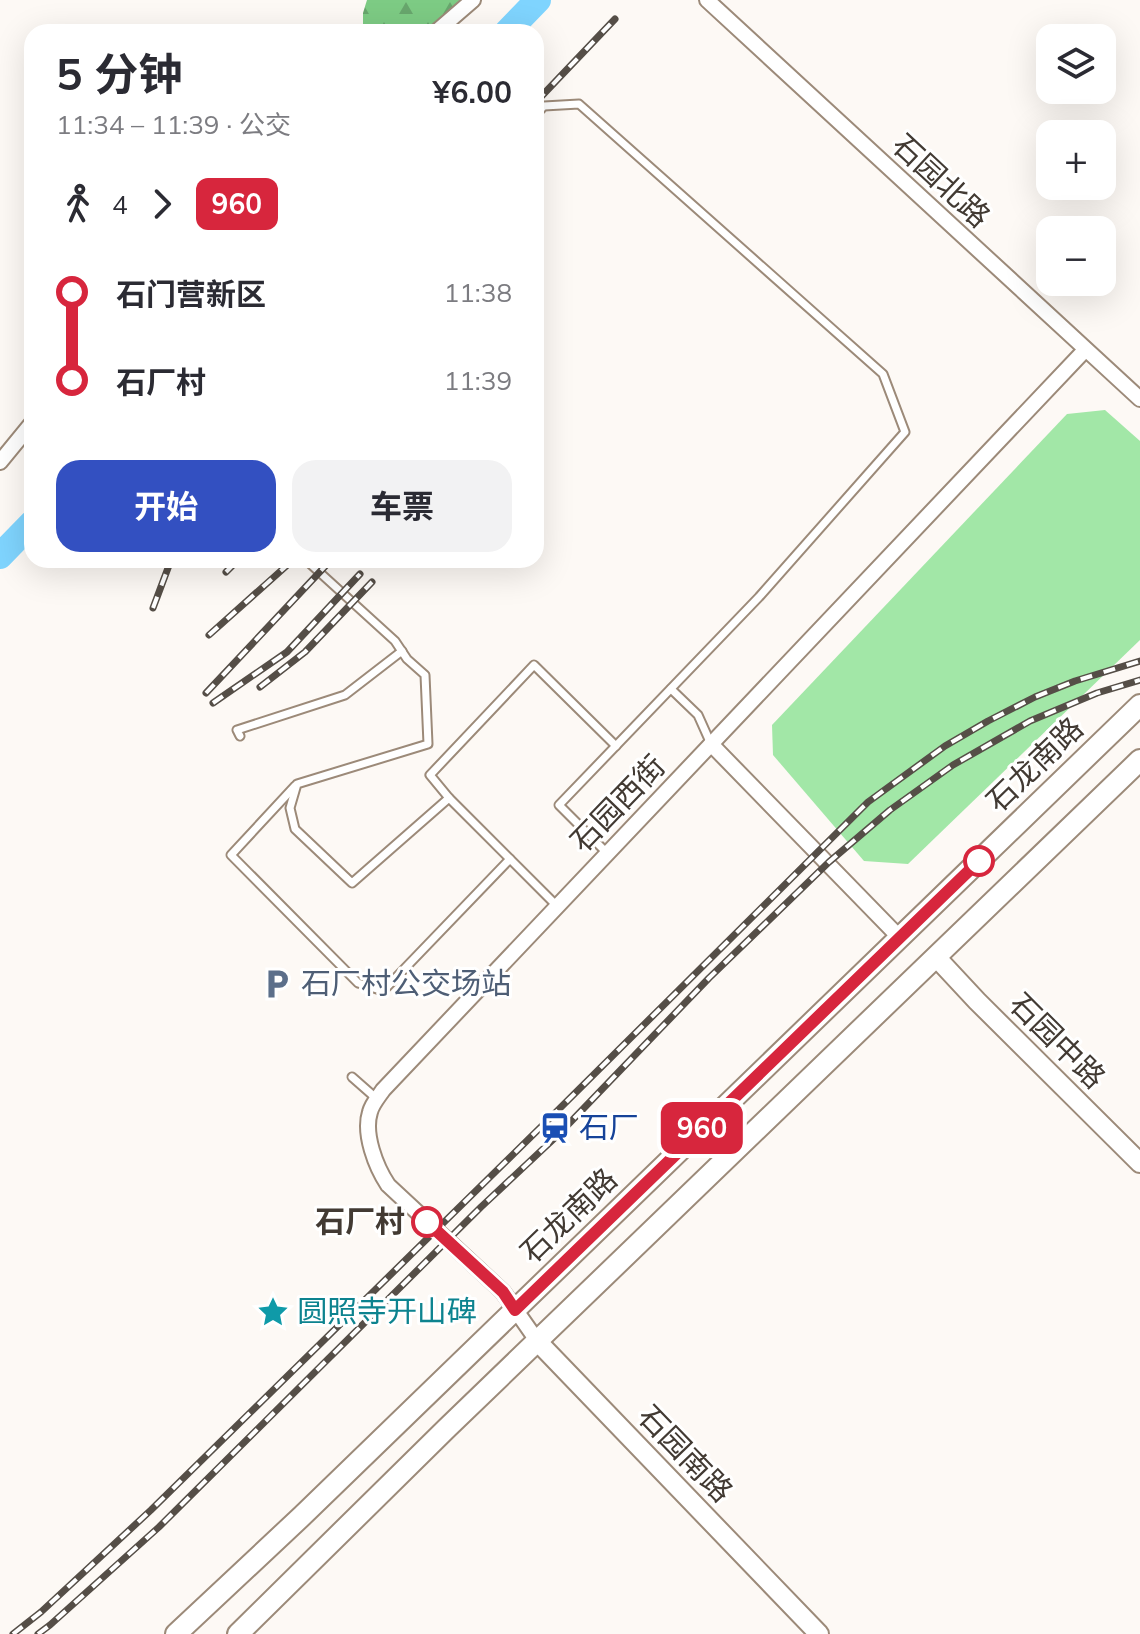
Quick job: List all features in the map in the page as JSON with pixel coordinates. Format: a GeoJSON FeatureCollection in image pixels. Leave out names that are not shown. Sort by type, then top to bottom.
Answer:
{"type":"FeatureCollection","features":[{"type":"Feature","properties":{"kind":"main road","name":"石龙南路"},"geometry":{"type":"LineString","coordinates":[[176,1634],[302,1516],[1140,705]]}},
{"type":"Feature","properties":{"kind":"main road"},"geometry":{"type":"LineString","coordinates":[[238,1634],[1140,760]]}},
{"type":"Feature","properties":{"kind":"street"},"geometry":{"type":"LineString","coordinates":[[445,24],[473,0]]}},
{"type":"Feature","properties":{"kind":"street","name":"石园北路"},"geometry":{"type":"LineString","coordinates":[[707,0],[1140,399]]}},
{"type":"Feature","properties":{"kind":"street","name":"石园西街"},"geometry":{"type":"LineString","coordinates":[[377,1099],[1085,350]]}},
{"type":"Feature","properties":{"kind":"street"},"geometry":{"type":"LineString","coordinates":[[0,462],[24,433]]}},
{"type":"Feature","properties":{"kind":"street"},"geometry":{"type":"LineString","coordinates":[[711,744],[900,938]]}},
{"type":"Feature","properties":{"kind":"street","name":"石园中路"},"geometry":{"type":"LineString","coordinates":[[936,957],[1140,1163]]}},
{"type":"Feature","properties":{"kind":"street"},"geometry":{"type":"LineString","coordinates":[[377,1099],[370,1112],[369,1132],[378,1170],[388,1185],[503,1292],[515,1310]]}},
{"type":"Feature","properties":{"kind":"street","name":"石园南路"},"geometry":{"type":"LineString","coordinates":[[515,1310],[538,1342],[819,1634]]}},
{"type":"Feature","properties":{"kind":"lane"},"geometry":{"type":"LineString","coordinates":[[544,106],[579,104],[883,374],[905,432],[759,597],[559,805],[607,853]]}},
{"type":"Feature","properties":{"kind":"lane"},"geometry":{"type":"LineString","coordinates":[[315,568],[395,641],[407,659],[425,675],[428,744],[297,784],[231,855],[358,983],[383,991],[510,859]]}},
{"type":"Feature","properties":{"kind":"lane"},"geometry":{"type":"LineString","coordinates":[[240,736],[237,730],[345,695],[402,651]]}},
{"type":"Feature","properties":{"kind":"lane"},"geometry":{"type":"LineString","coordinates":[[557,906],[430,775],[534,665],[616,746]]}},
{"type":"Feature","properties":{"kind":"lane"},"geometry":{"type":"LineString","coordinates":[[671,689],[698,715],[711,744]]}},
{"type":"Feature","properties":{"kind":"lane"},"geometry":{"type":"LineString","coordinates":[[297,784],[290,808],[295,829],[352,883],[449,798]]}},
{"type":"Feature","properties":{"kind":"lane"},"geometry":{"type":"LineString","coordinates":[[352,1077],[377,1099]]}},
{"type":"Feature","properties":{"kind":"green space"},"geometry":{"type":"Polygon","coordinates":[[[367,0],[465,0],[439,24],[363,24],[367,0]]]}},
{"type":"Feature","properties":{"kind":"green space"},"geometry":{"type":"Polygon","coordinates":[[[1105,410],[1140,441],[1140,640],[908,864],[864,861],[773,755],[772,725],[1067,414],[1105,410]]]}},
{"type":"Feature","properties":{"kind":"waterway"},"geometry":{"type":"LineString","coordinates":[[515,24],[538,0]]}},
{"type":"Feature","properties":{"kind":"waterway"},"geometry":{"type":"LineString","coordinates":[[0,556],[24,531]]}},
{"type":"Feature","properties":{"kind":"railway"},"geometry":{"type":"LineString","coordinates":[[544,94],[615,19]]}},
{"type":"Feature","properties":{"kind":"railway"},"geometry":{"type":"LineString","coordinates":[[153,608],[168,568]]}},
{"type":"Feature","properties":{"kind":"railway"},"geometry":{"type":"LineString","coordinates":[[226,572],[230,568]]}},
{"type":"Feature","properties":{"kind":"railway"},"geometry":{"type":"LineString","coordinates":[[209,635],[284,568]]}},
{"type":"Feature","properties":{"kind":"railway"},"geometry":{"type":"LineString","coordinates":[[206,693],[323,568]]}},
{"type":"Feature","properties":{"kind":"railway"},"geometry":{"type":"LineString","coordinates":[[213,703],[287,652],[360,574]]}},
{"type":"Feature","properties":{"kind":"railway"},"geometry":{"type":"LineString","coordinates":[[260,687],[305,652],[372,582]]}},
{"type":"Feature","properties":{"kind":"railway"},"geometry":{"type":"LineString","coordinates":[[13,1634],[151,1510],[868,802],[945,746],[988,721],[1075,681],[1140,661]]}},
{"type":"Feature","properties":{"kind":"railway"},"geometry":{"type":"LineString","coordinates":[[38,1634],[159,1527],[481,1207],[559,1134],[709,978],[829,862],[890,810],[953,765],[1030,721],[1097,693],[1140,680]]}},
{"type":"Feature","properties":{"kind":"bus line","name":"960"},"geometry":{"type":"LineString","coordinates":[[427,1222],[503,1292],[515,1310],[979,861]]}},
{"type":"Feature","properties":{"kind":"place","name":"石厂村公交场站"},"geometry":{"type":"Point","coordinates":[277,984]}},
{"type":"Feature","properties":{"kind":"place","name":"石厂"},"geometry":{"type":"Point","coordinates":[555,1128]}},
{"type":"Feature","properties":{"kind":"place","name":"石厂村"},"geometry":{"type":"Point","coordinates":[427,1222]}},
{"type":"Feature","properties":{"kind":"place","name":"圆照寺开山碑"},"geometry":{"type":"Point","coordinates":[273,1312]}}]}
